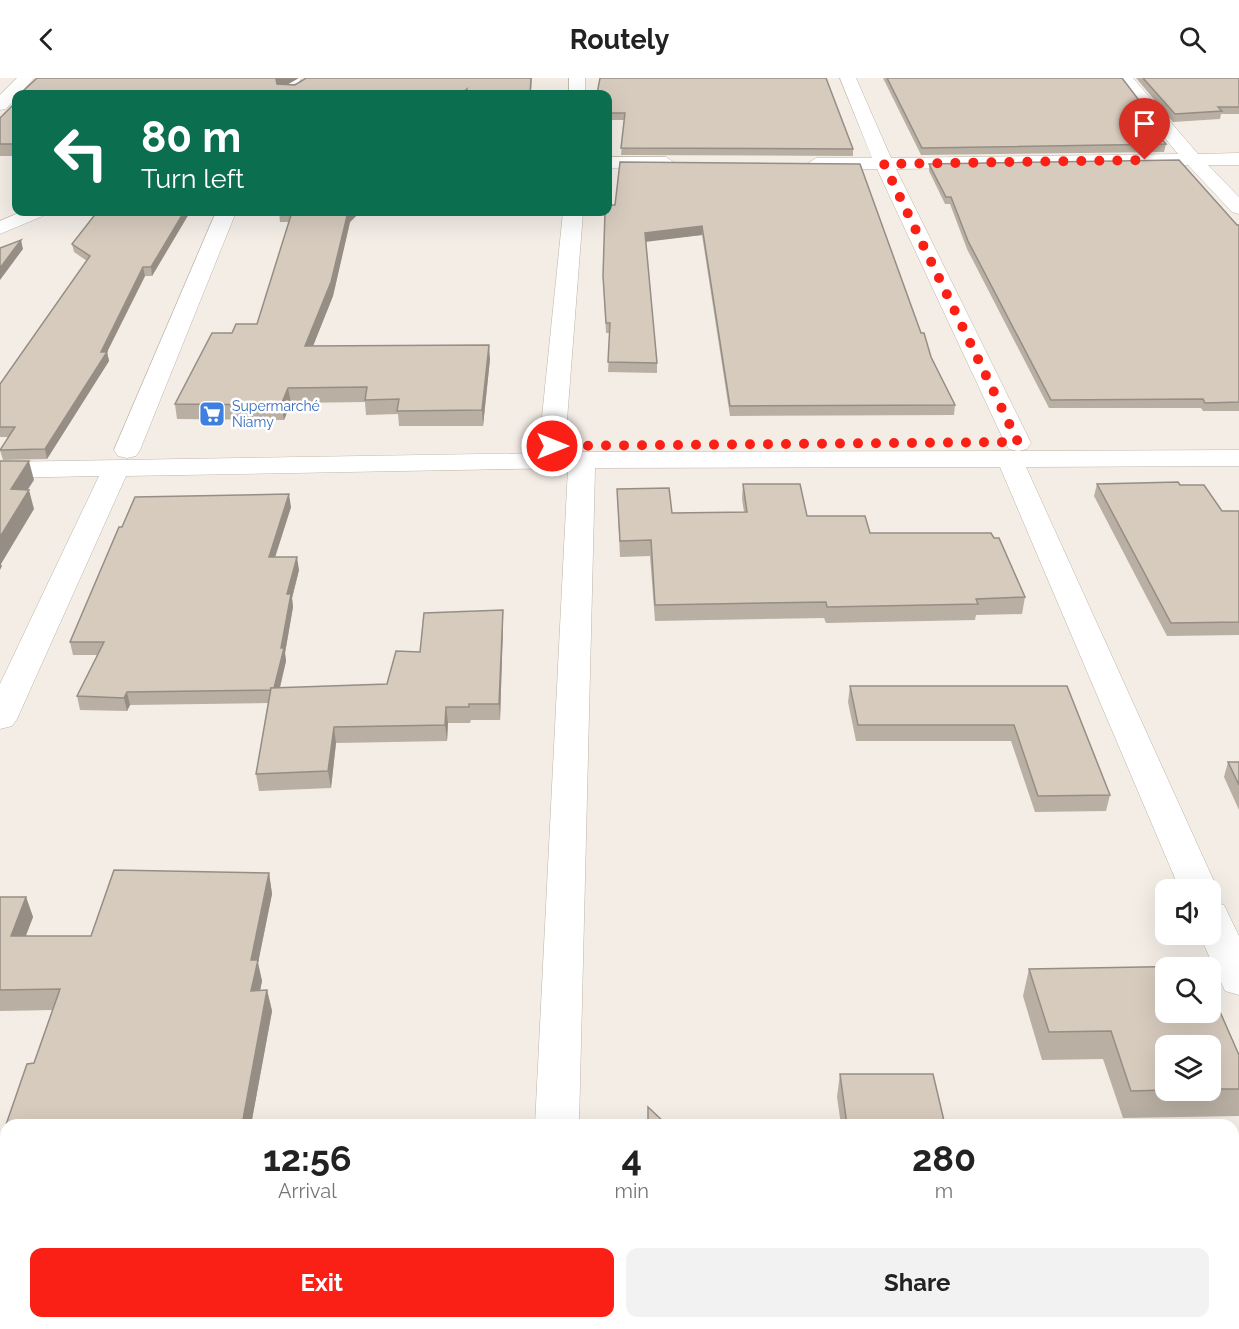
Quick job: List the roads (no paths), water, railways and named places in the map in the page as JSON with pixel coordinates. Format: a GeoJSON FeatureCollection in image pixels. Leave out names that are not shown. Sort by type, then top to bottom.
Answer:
{"type":"FeatureCollection","features":[{"type":"Feature","properties":{"kind":"street"},"geometry":{"type":"LineString","coordinates":[[14,90],[26,78]]}},
{"type":"Feature","properties":{"kind":"street"},"geometry":{"type":"LineString","coordinates":[[848,78],[884,164],[1014,451],[1194,879]]}},
{"type":"Feature","properties":{"kind":"street"},"geometry":{"type":"LineString","coordinates":[[1124,78],[1192,159],[1239,208]]}},
{"type":"Feature","properties":{"kind":"street"},"geometry":{"type":"LineString","coordinates":[[289,88],[311,80]]}},
{"type":"Feature","properties":{"kind":"street"},"geometry":{"type":"LineString","coordinates":[[0,105],[12,93]]}},
{"type":"Feature","properties":{"kind":"street"},"geometry":{"type":"LineString","coordinates":[[792,164],[1239,159]]}},
{"type":"Feature","properties":{"kind":"street"},"geometry":{"type":"LineString","coordinates":[[612,163],[688,163]]}},
{"type":"Feature","properties":{"kind":"street"},"geometry":{"type":"LineString","coordinates":[[0,228],[27,216]]}},
{"type":"Feature","properties":{"kind":"street"},"geometry":{"type":"LineString","coordinates":[[0,719],[122,459],[224,216]]}},
{"type":"Feature","properties":{"kind":"street"},"geometry":{"type":"LineString","coordinates":[[557,1119],[573,216]]}},
{"type":"Feature","properties":{"kind":"street"},"geometry":{"type":"LineString","coordinates":[[1014,451],[1239,440]]}},
{"type":"Feature","properties":{"kind":"street"},"geometry":{"type":"LineString","coordinates":[[0,451],[122,459]]}},
{"type":"Feature","properties":{"kind":"street"},"geometry":{"type":"LineString","coordinates":[[0,470],[122,459],[567,453],[1014,451],[1239,458]]}},
{"type":"Feature","properties":{"kind":"street"},"geometry":{"type":"LineString","coordinates":[[1221,940],[1239,980]]}},
{"type":"Feature","properties":{"kind":"place","name":"Supermarché Niamy"},"geometry":{"type":"Point","coordinates":[212,414]}}]}
